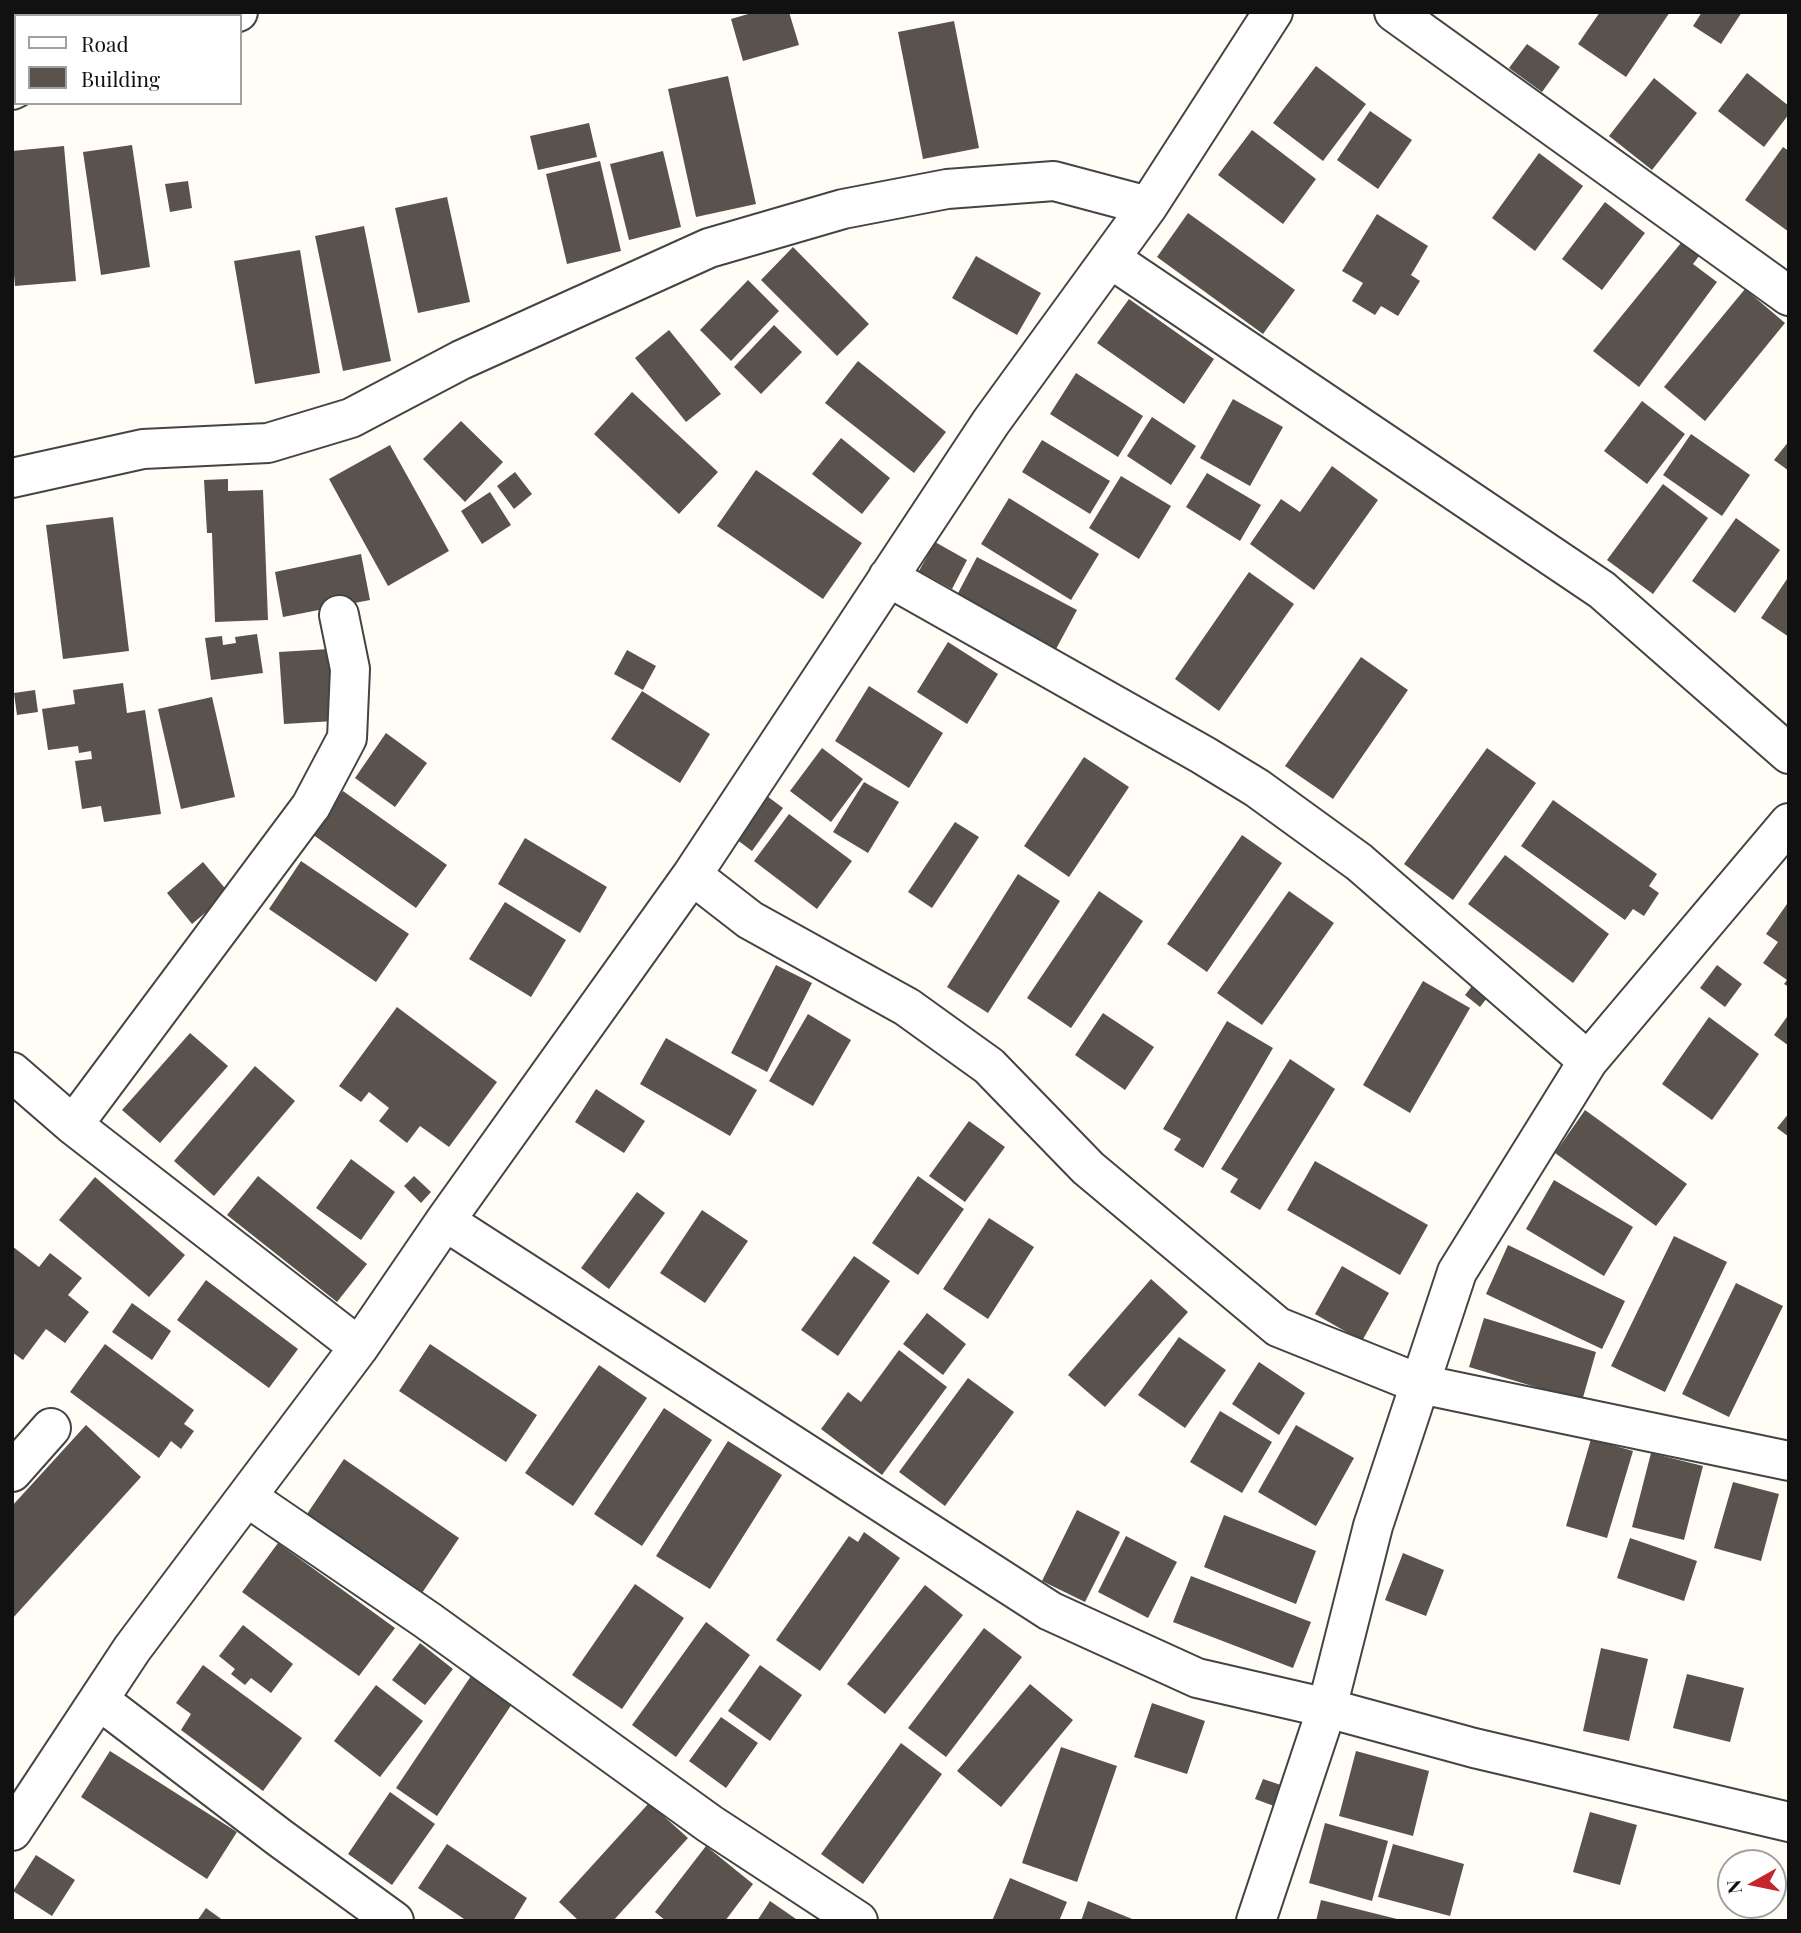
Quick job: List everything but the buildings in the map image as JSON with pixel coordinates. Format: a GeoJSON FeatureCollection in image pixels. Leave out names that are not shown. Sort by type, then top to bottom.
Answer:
{"type":"FeatureCollection","features":[{"type":"Feature","properties":{"kind":"street"},"geometry":{"type":"LineString","coordinates":[[12,1831],[132,1649],[359,1348],[445,1220],[692,875],[990,422],[1148,206],[1273,12]]}},
{"type":"Feature","properties":{"kind":"street"},"geometry":{"type":"LineString","coordinates":[[1394,12],[1789,296]]}},
{"type":"Feature","properties":{"kind":"street"},"geometry":{"type":"LineString","coordinates":[[12,478],[142,449],[268,443],[351,418],[461,360],[709,248],[844,209],[947,189],[1054,181],[1148,206]]}},
{"type":"Feature","properties":{"kind":"street"},"geometry":{"type":"LineString","coordinates":[[1111,259],[1602,590],[1789,754]]}},
{"type":"Feature","properties":{"kind":"street"},"geometry":{"type":"LineString","coordinates":[[888,577],[1257,788],[1359,862],[1588,1061]]}},
{"type":"Feature","properties":{"kind":"street"},"geometry":{"type":"LineString","coordinates":[[73,1125],[311,806],[347,738],[350,669],[339,615]]}},
{"type":"Feature","properties":{"kind":"street"},"geometry":{"type":"LineString","coordinates":[[1256,1921],[1327,1708],[1373,1526],[1457,1272],[1588,1061],[1789,823]]}},
{"type":"Feature","properties":{"kind":"street"},"geometry":{"type":"LineString","coordinates":[[692,875],[750,920],[907,1006],[989,1066],[1088,1168],[1278,1327],[1420,1384],[1789,1461]]}},
{"type":"Feature","properties":{"kind":"street"},"geometry":{"type":"LineString","coordinates":[[12,1072],[73,1125],[359,1348]]}},
{"type":"Feature","properties":{"kind":"street"},"geometry":{"type":"LineString","coordinates":[[445,1220],[1050,1611],[1197,1678],[1327,1708],[1474,1748],[1789,1822]]}},
{"type":"Feature","properties":{"kind":"street"},"geometry":{"type":"LineString","coordinates":[[12,1472],[51,1428]]}},
{"type":"Feature","properties":{"kind":"street"},"geometry":{"type":"LineString","coordinates":[[247,1497],[427,1620],[710,1825],[858,1921]]}},
{"type":"Feature","properties":{"kind":"street"},"geometry":{"type":"LineString","coordinates":[[99,1700],[394,1921]]}}]}
